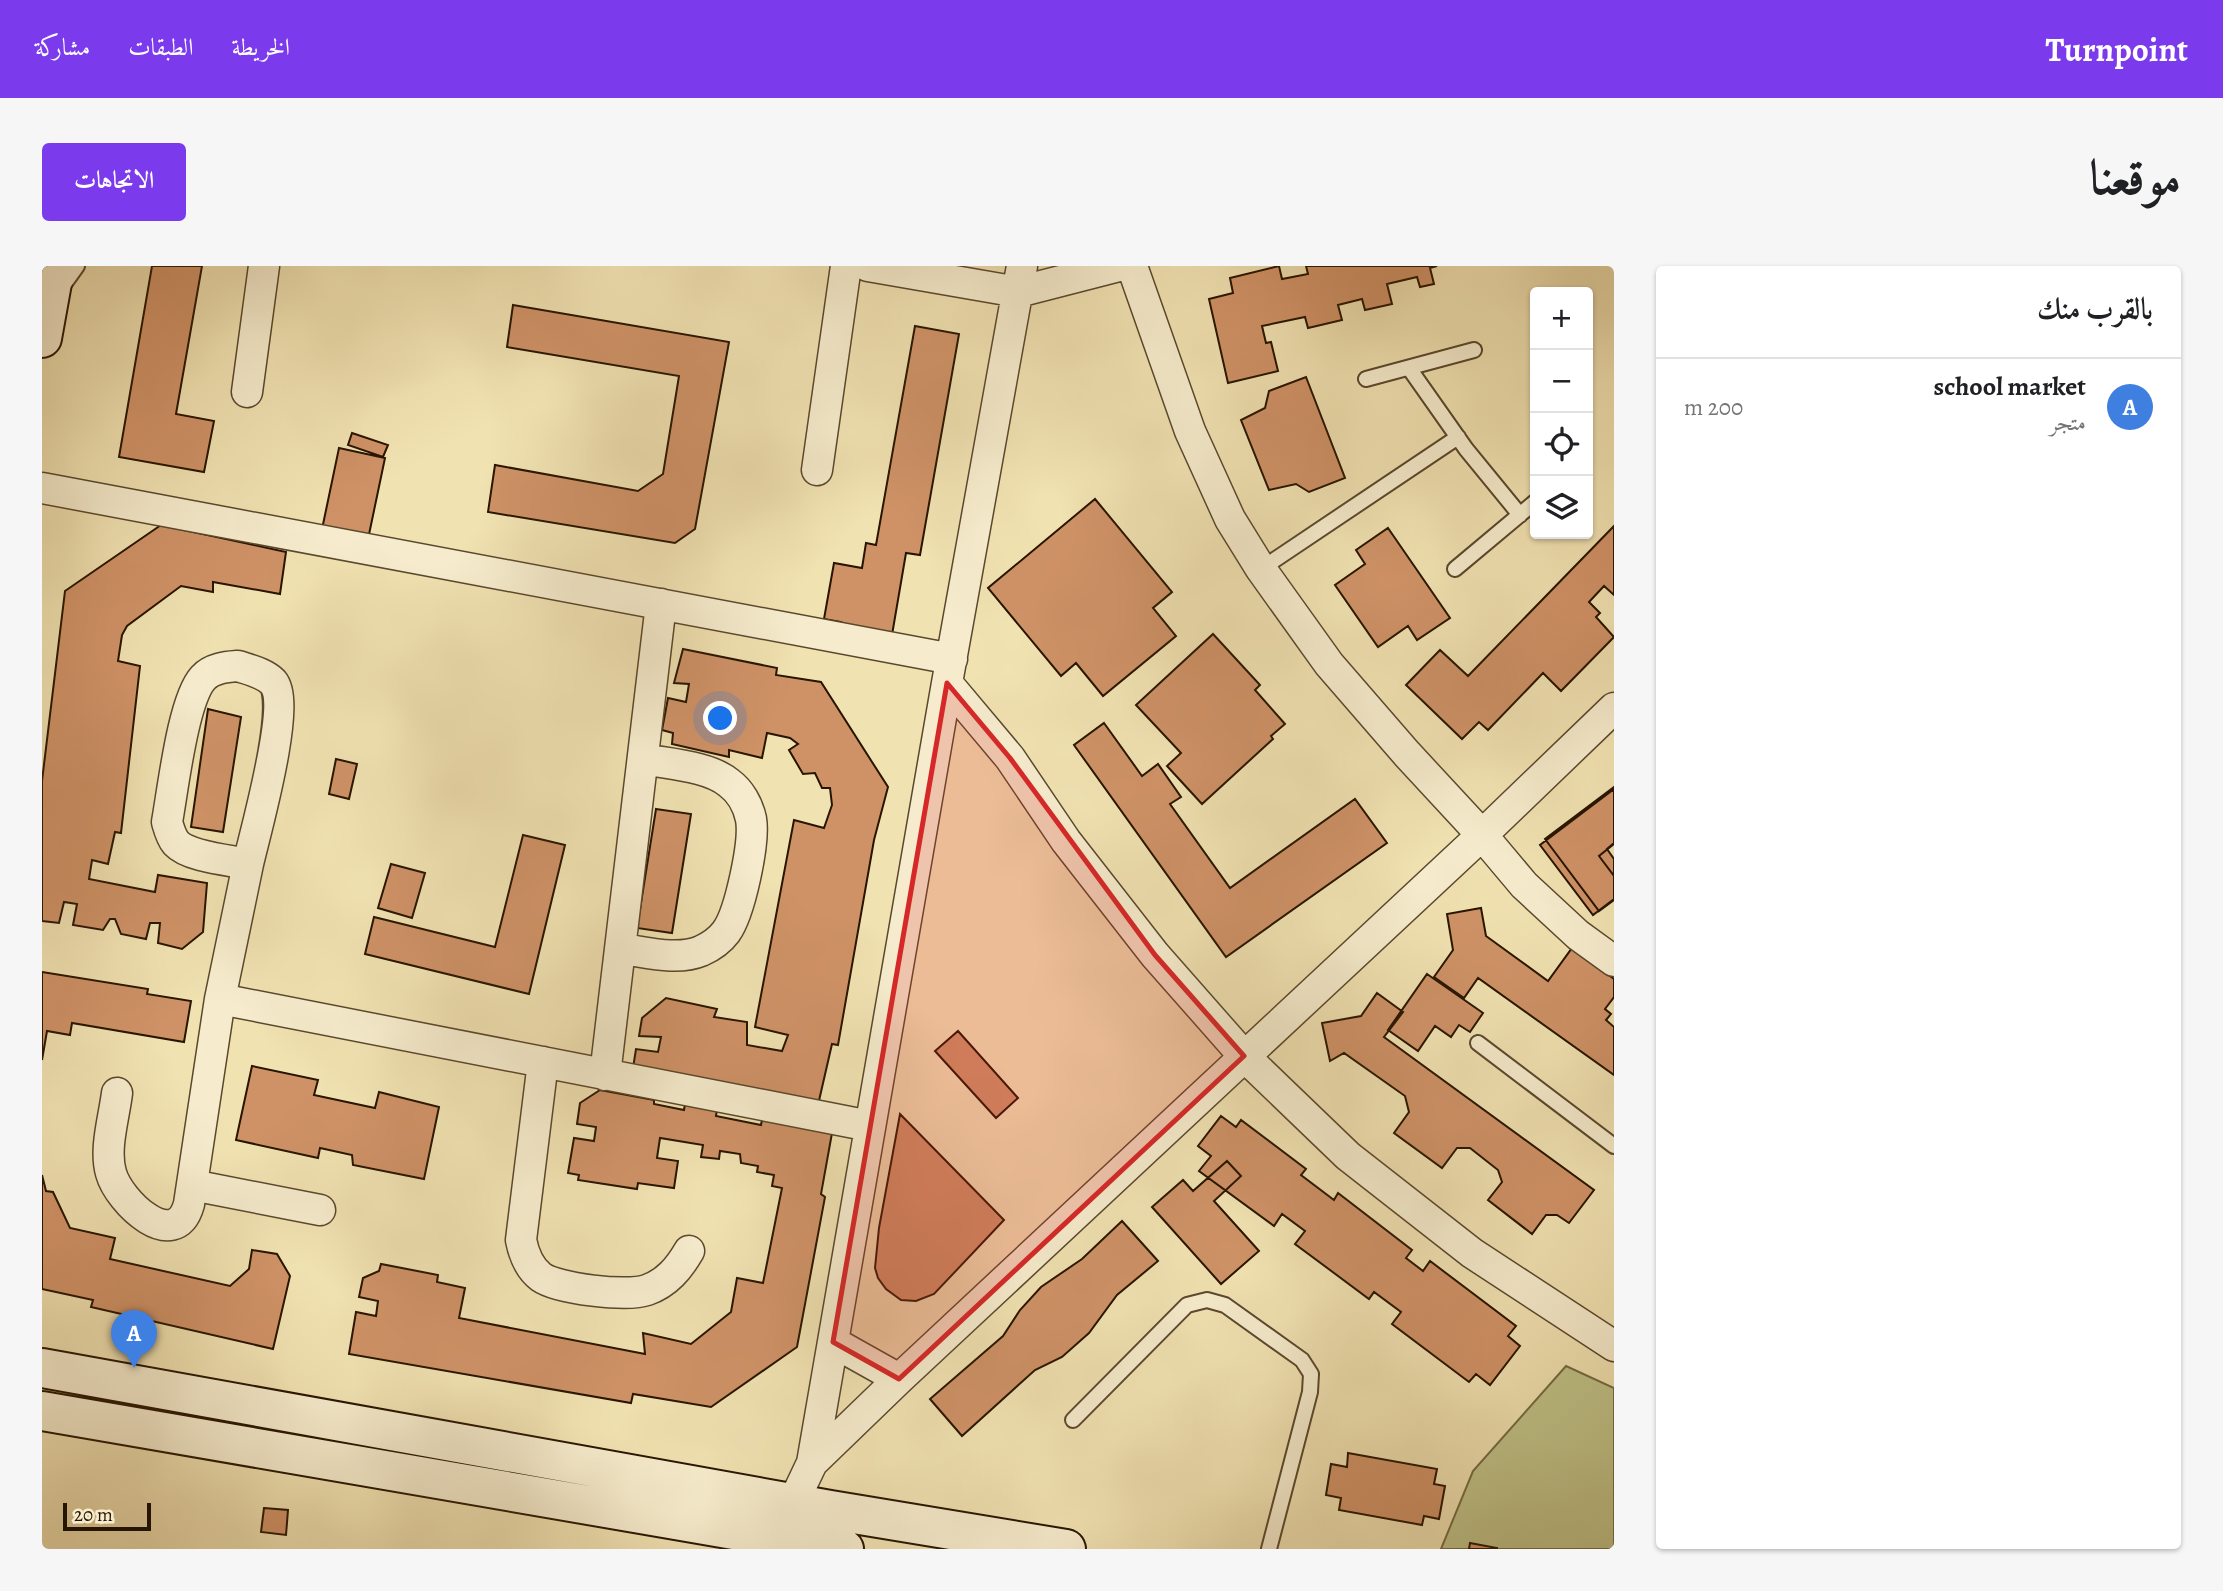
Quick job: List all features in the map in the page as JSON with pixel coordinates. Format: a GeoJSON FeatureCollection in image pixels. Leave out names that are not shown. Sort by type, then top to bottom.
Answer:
{"type":"FeatureCollection","features":[{"type":"Feature","properties":{"kind":"main road"},"geometry":{"type":"LineString","coordinates":[[45,321],[55,266]]}},
{"type":"Feature","properties":{"kind":"main road"},"geometry":{"type":"LineString","coordinates":[[42,1368],[793,1522],[844,1549]]}},
{"type":"Feature","properties":{"kind":"main road"},"geometry":{"type":"LineString","coordinates":[[42,1410],[793,1522],[1055,1548]]}},
{"type":"Feature","properties":{"kind":"street"},"geometry":{"type":"LineString","coordinates":[[247,392],[264,266]]}},
{"type":"Feature","properties":{"kind":"street"},"geometry":{"type":"LineString","coordinates":[[817,470],[846,266]]}},
{"type":"Feature","properties":{"kind":"street"},"geometry":{"type":"LineString","coordinates":[[868,266],[1020,279],[1119,266]]}},
{"type":"Feature","properties":{"kind":"street"},"geometry":{"type":"LineString","coordinates":[[1132,266],[1190,431],[1230,519],[1261,569],[1329,664],[1524,885],[1578,935],[1614,961]]}},
{"type":"Feature","properties":{"kind":"street"},"geometry":{"type":"LineString","coordinates":[[793,1522],[812,1463],[1020,279]]}},
{"type":"Feature","properties":{"kind":"street"},"geometry":{"type":"LineString","coordinates":[[42,488],[661,604],[950,671],[1066,841],[1154,955],[1244,1056],[1348,1156],[1472,1253],[1613,1343]]}},
{"type":"Feature","properties":{"kind":"street"},"geometry":{"type":"LineString","coordinates":[[606,1075],[661,604]]}},
{"type":"Feature","properties":{"kind":"street"},"geometry":{"type":"LineString","coordinates":[[117,1093],[108,1161],[114,1182],[128,1203],[150,1220],[161,1224],[180,1221],[187,1213],[220,999],[277,734],[279,699],[274,683],[258,673],[238,666],[219,668],[204,676],[193,692],[167,822],[176,842],[185,849],[248,864]]}},
{"type":"Feature","properties":{"kind":"street"},"geometry":{"type":"LineString","coordinates":[[812,1463],[1614,708]]}},
{"type":"Feature","properties":{"kind":"street"},"geometry":{"type":"LineString","coordinates":[[622,949],[681,956],[712,945],[725,934],[734,919],[750,848],[751,818],[738,791],[728,781],[701,770],[643,759]]}},
{"type":"Feature","properties":{"kind":"street"},"geometry":{"type":"LineString","coordinates":[[220,999],[870,1126]]}},
{"type":"Feature","properties":{"kind":"street"},"geometry":{"type":"LineString","coordinates":[[543,1062],[521,1240],[530,1266],[553,1283],[628,1294],[648,1290],[665,1281],[690,1251]]}},
{"type":"Feature","properties":{"kind":"street"},"geometry":{"type":"LineString","coordinates":[[192,1185],[320,1210]]}},
{"type":"Feature","properties":{"kind":"street"},"geometry":{"type":"LineString","coordinates":[[833,1342],[899,1379]]}},
{"type":"Feature","properties":{"kind":"lane"},"geometry":{"type":"LineString","coordinates":[[45,321],[78,266]]}},
{"type":"Feature","properties":{"kind":"lane"},"geometry":{"type":"LineString","coordinates":[[1366,379],[1474,350]]}},
{"type":"Feature","properties":{"kind":"lane"},"geometry":{"type":"LineString","coordinates":[[1409,368],[1458,437],[1520,515]]}},
{"type":"Feature","properties":{"kind":"lane"},"geometry":{"type":"LineString","coordinates":[[1261,569],[1458,437]]}},
{"type":"Feature","properties":{"kind":"lane"},"geometry":{"type":"LineString","coordinates":[[1455,569],[1530,506]]}},
{"type":"Feature","properties":{"kind":"lane"},"geometry":{"type":"LineString","coordinates":[[1478,1044],[1614,1146]]}},
{"type":"Feature","properties":{"kind":"lane"},"geometry":{"type":"LineString","coordinates":[[1073,1420],[1187,1305],[1207,1300],[1224,1305],[1302,1360],[1311,1374],[1310,1392],[1269,1549]]}},
{"type":"Feature","properties":{"kind":"highlighted area"},"geometry":{"type":"Polygon","coordinates":[[[947,683],[1010,758],[1155,955],[1244,1056],[899,1379],[833,1342],[947,683]]]}},
{"type":"Feature","properties":{"kind":"green space"},"geometry":{"type":"Polygon","coordinates":[[[1566,1366],[1614,1388],[1614,1549],[1441,1549],[1473,1471],[1566,1366]]]}},
{"type":"Feature","properties":{"kind":"building"},"geometry":{"type":"Polygon","coordinates":[[[152,266],[202,266],[176,414],[214,421],[204,472],[119,457],[152,266]]]}},
{"type":"Feature","properties":{"kind":"building"},"geometry":{"type":"Polygon","coordinates":[[[1279,266],[1282,279],[1308,274],[1306,266],[1437,266],[1430,268],[1434,284],[1420,287],[1417,277],[1387,284],[1392,304],[1365,310],[1362,299],[1338,305],[1342,320],[1308,328],[1305,317],[1262,326],[1266,343],[1271,342],[1278,371],[1228,383],[1209,299],[1233,293],[1230,278],[1279,266]]]}},
{"type":"Feature","properties":{"kind":"building"},"geometry":{"type":"Polygon","coordinates":[[[513,305],[729,342],[695,529],[675,543],[488,512],[495,465],[638,491],[663,474],[679,376],[507,347],[513,305]]]}},
{"type":"Feature","properties":{"kind":"building"},"geometry":{"type":"Polygon","coordinates":[[[915,326],[959,334],[920,555],[906,553],[892,635],[839,631],[841,622],[824,619],[834,563],[862,568],[866,543],[876,545],[915,326]]]}},
{"type":"Feature","properties":{"kind":"building"},"geometry":{"type":"Polygon","coordinates":[[[1306,377],[1345,478],[1309,492],[1296,484],[1269,490],[1241,420],[1265,408],[1269,391],[1306,377]]]}},
{"type":"Feature","properties":{"kind":"building"},"geometry":{"type":"Polygon","coordinates":[[[352,433],[388,445],[383,457],[348,445],[352,433]]]}},
{"type":"Feature","properties":{"kind":"building"},"geometry":{"type":"Polygon","coordinates":[[[339,448],[385,458],[367,544],[321,534],[339,448]]]}},
{"type":"Feature","properties":{"kind":"building"},"geometry":{"type":"Polygon","coordinates":[[[1095,499],[1172,592],[1153,608],[1176,636],[1103,696],[1076,663],[1061,676],[988,588],[1095,499]]]}},
{"type":"Feature","properties":{"kind":"building"},"geometry":{"type":"Polygon","coordinates":[[[161,525],[286,552],[280,594],[213,582],[213,592],[181,586],[127,626],[122,635],[118,661],[140,666],[121,833],[115,832],[108,864],[92,860],[89,879],[155,892],[158,875],[207,883],[203,932],[182,949],[158,943],[160,923],[150,923],[146,939],[121,934],[115,919],[110,919],[103,930],[73,925],[77,904],[64,902],[59,923],[42,921],[42,781],[65,591],[161,525]]]}},
{"type":"Feature","properties":{"kind":"building"},"geometry":{"type":"Polygon","coordinates":[[[1614,526],[1614,595],[1604,586],[1589,602],[1600,613],[1596,617],[1614,637],[1561,691],[1543,673],[1488,730],[1479,722],[1462,739],[1406,685],[1440,650],[1468,676],[1614,526]]]}},
{"type":"Feature","properties":{"kind":"building"},"geometry":{"type":"Polygon","coordinates":[[[1388,528],[1450,618],[1417,640],[1408,626],[1378,647],[1335,585],[1365,564],[1356,550],[1388,528]]]}},
{"type":"Feature","properties":{"kind":"building"},"geometry":{"type":"Polygon","coordinates":[[[1213,634],[1260,685],[1255,690],[1285,724],[1271,736],[1273,739],[1202,804],[1167,766],[1181,753],[1136,705],[1213,634]]]}},
{"type":"Feature","properties":{"kind":"building"},"geometry":{"type":"Polygon","coordinates":[[[683,649],[777,668],[776,675],[821,682],[888,787],[874,840],[838,1045],[832,1044],[818,1105],[633,1068],[636,1049],[658,1052],[661,1037],[639,1036],[642,1018],[666,998],[717,1009],[714,1017],[747,1022],[747,1045],[782,1051],[788,1035],[755,1027],[794,820],[824,828],[832,805],[830,788],[822,788],[815,773],[803,774],[789,750],[798,744],[790,738],[767,733],[762,758],[729,750],[729,757],[672,744],[673,733],[662,730],[668,698],[686,702],[689,684],[674,683],[683,649]]]}},
{"type":"Feature","properties":{"kind":"building"},"geometry":{"type":"Polygon","coordinates":[[[208,709],[241,717],[223,832],[191,827],[208,709]]]}},
{"type":"Feature","properties":{"kind":"building"},"geometry":{"type":"Polygon","coordinates":[[[1104,723],[1142,776],[1158,764],[1181,797],[1170,804],[1230,888],[1355,799],[1387,843],[1226,957],[1074,745],[1104,723]]]}},
{"type":"Feature","properties":{"kind":"building"},"geometry":{"type":"Polygon","coordinates":[[[336,759],[357,764],[349,799],[329,794],[336,759]]]}},
{"type":"Feature","properties":{"kind":"building"},"geometry":{"type":"Polygon","coordinates":[[[1614,787],[1614,843],[1607,849],[1614,859],[1614,900],[1599,911],[1545,839],[1614,787]]]}},
{"type":"Feature","properties":{"kind":"building"},"geometry":{"type":"Polygon","coordinates":[[[1614,789],[1614,844],[1599,856],[1614,876],[1614,899],[1593,915],[1540,845],[1614,789]]]}},
{"type":"Feature","properties":{"kind":"building"},"geometry":{"type":"Polygon","coordinates":[[[656,809],[691,814],[672,933],[637,928],[656,809]]]}},
{"type":"Feature","properties":{"kind":"building"},"geometry":{"type":"Polygon","coordinates":[[[523,835],[565,845],[529,994],[365,954],[374,917],[495,947],[523,835]]]}},
{"type":"Feature","properties":{"kind":"building"},"geometry":{"type":"Polygon","coordinates":[[[391,864],[425,873],[412,918],[378,908],[391,864]]]}},
{"type":"Feature","properties":{"kind":"building"},"geometry":{"type":"Polygon","coordinates":[[[1481,908],[1486,936],[1548,981],[1572,948],[1614,979],[1614,997],[1605,1009],[1611,1014],[1606,1020],[1614,1027],[1614,1075],[1478,978],[1464,998],[1434,977],[1453,950],[1447,914],[1481,908]]]}},
{"type":"Feature","properties":{"kind":"building"},"geometry":{"type":"Polygon","coordinates":[[[42,972],[148,989],[147,994],[191,1001],[184,1042],[72,1023],[70,1035],[47,1031],[42,1060],[42,972]]]}},
{"type":"Feature","properties":{"kind":"building"},"geometry":{"type":"Polygon","coordinates":[[[1427,974],[1483,1013],[1470,1032],[1459,1025],[1451,1037],[1435,1026],[1418,1051],[1388,1030],[1427,974]]]}},
{"type":"Feature","properties":{"kind":"building"},"geometry":{"type":"Polygon","coordinates":[[[1377,993],[1403,1012],[1384,1037],[1594,1190],[1569,1223],[1557,1215],[1546,1215],[1532,1234],[1488,1200],[1502,1182],[1498,1170],[1470,1148],[1457,1148],[1442,1168],[1394,1133],[1409,1112],[1405,1096],[1344,1053],[1330,1061],[1322,1023],[1361,1016],[1377,993]]]}},
{"type":"Feature","properties":{"kind":"building"},"geometry":{"type":"Polygon","coordinates":[[[958,1031],[1018,1098],[996,1118],[935,1051],[958,1031]]]}},
{"type":"Feature","properties":{"kind":"building"},"geometry":{"type":"Polygon","coordinates":[[[252,1066],[318,1080],[314,1095],[375,1108],[379,1092],[439,1107],[424,1179],[353,1165],[352,1155],[320,1148],[318,1158],[236,1140],[252,1066]]]}},
{"type":"Feature","properties":{"kind":"building"},"geometry":{"type":"Polygon","coordinates":[[[600,1090],[654,1100],[654,1104],[684,1110],[685,1104],[717,1110],[716,1116],[761,1125],[762,1120],[832,1133],[821,1194],[825,1197],[797,1347],[711,1407],[633,1394],[631,1403],[349,1354],[356,1312],[376,1316],[378,1301],[359,1297],[363,1278],[379,1271],[381,1264],[438,1275],[437,1282],[465,1288],[459,1318],[645,1354],[643,1333],[691,1344],[731,1312],[737,1278],[763,1283],[782,1188],[772,1186],[774,1175],[757,1172],[758,1166],[741,1163],[740,1154],[720,1151],[719,1159],[701,1157],[703,1145],[660,1138],[657,1158],[678,1161],[674,1188],[638,1183],[637,1189],[578,1180],[579,1175],[568,1173],[574,1138],[594,1141],[596,1127],[577,1124],[580,1103],[600,1090]]]}},
{"type":"Feature","properties":{"kind":"building"},"geometry":{"type":"Polygon","coordinates":[[[900,1114],[1004,1220],[934,1294],[916,1301],[901,1300],[886,1289],[875,1268],[879,1228],[900,1114]]]}},
{"type":"Feature","properties":{"kind":"building"},"geometry":{"type":"Polygon","coordinates":[[[1221,1116],[1236,1127],[1241,1120],[1306,1169],[1301,1175],[1334,1200],[1338,1193],[1412,1250],[1406,1258],[1423,1271],[1430,1261],[1516,1326],[1508,1336],[1520,1346],[1490,1385],[1476,1374],[1469,1382],[1392,1324],[1401,1312],[1374,1292],[1369,1299],[1295,1244],[1305,1231],[1282,1214],[1274,1226],[1199,1171],[1211,1156],[1198,1146],[1221,1116]]]}},
{"type":"Feature","properties":{"kind":"building"},"geometry":{"type":"Polygon","coordinates":[[[1227,1161],[1241,1176],[1214,1201],[1259,1251],[1221,1284],[1152,1207],[1183,1180],[1193,1191],[1227,1161]]]}},
{"type":"Feature","properties":{"kind":"building"},"geometry":{"type":"Polygon","coordinates":[[[42,1175],[46,1191],[53,1192],[70,1228],[115,1238],[110,1259],[230,1286],[249,1269],[252,1250],[277,1254],[290,1276],[273,1349],[91,1307],[93,1300],[42,1289],[42,1175]]]}},
{"type":"Feature","properties":{"kind":"building"},"geometry":{"type":"Polygon","coordinates":[[[1122,1221],[1158,1261],[1117,1295],[1089,1333],[1062,1357],[1035,1370],[962,1436],[930,1399],[1003,1336],[1020,1310],[1041,1287],[1082,1259],[1122,1221]]]}},
{"type":"Feature","properties":{"kind":"building"},"geometry":{"type":"Polygon","coordinates":[[[1348,1453],[1437,1469],[1434,1484],[1445,1486],[1439,1519],[1424,1516],[1422,1525],[1339,1510],[1341,1498],[1326,1495],[1331,1464],[1347,1467],[1348,1453]]]}},
{"type":"Feature","properties":{"kind":"building"},"geometry":{"type":"Polygon","coordinates":[[[264,1508],[288,1510],[286,1535],[261,1532],[264,1508]]]}},
{"type":"Feature","properties":{"kind":"building"},"geometry":{"type":"Polygon","coordinates":[[[1470,1543],[1497,1548],[1497,1549],[1469,1549],[1470,1543]]]}},
{"type":"Feature","properties":{"kind":"place","name":"school market"},"geometry":{"type":"Point","coordinates":[134,1368]}}]}
